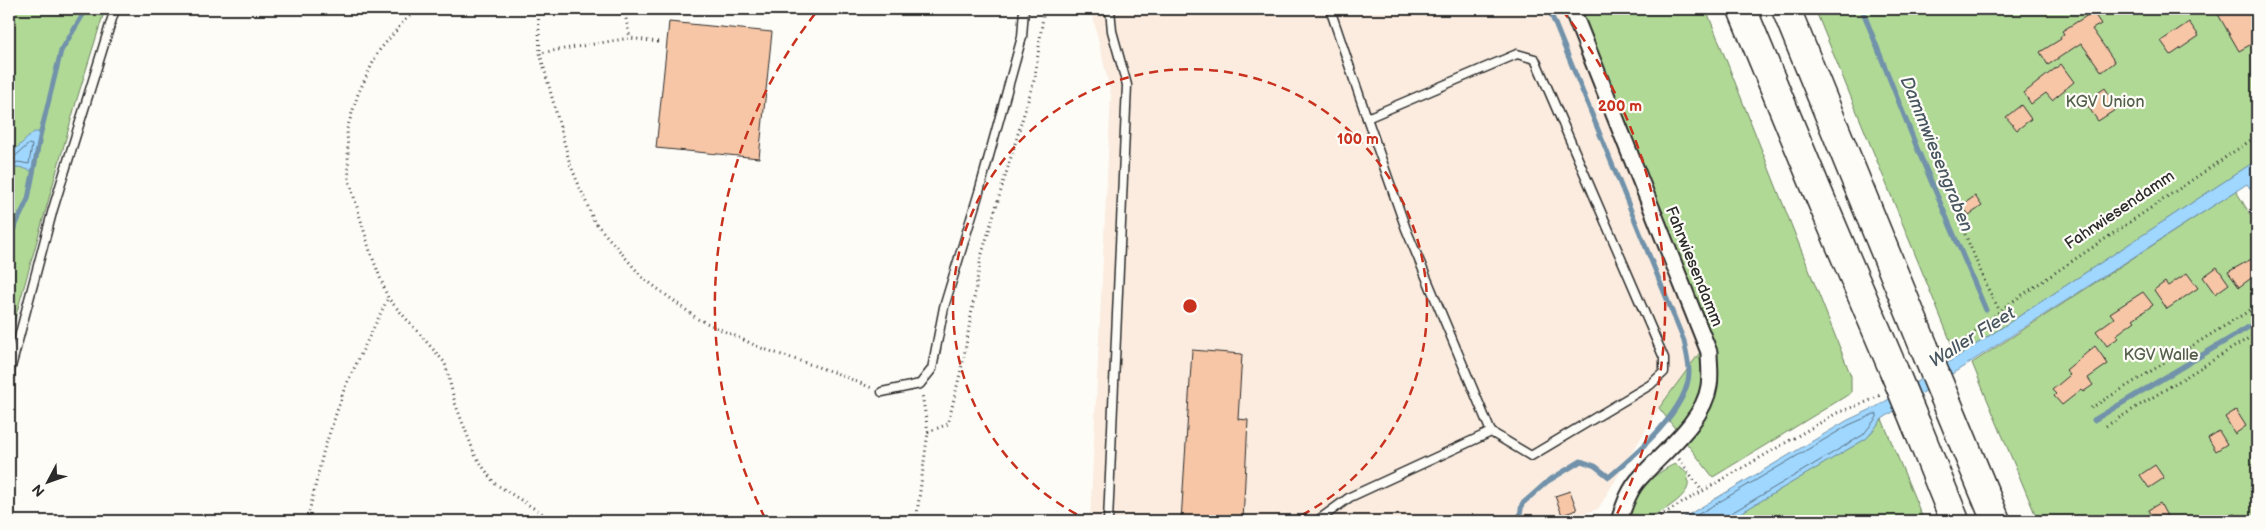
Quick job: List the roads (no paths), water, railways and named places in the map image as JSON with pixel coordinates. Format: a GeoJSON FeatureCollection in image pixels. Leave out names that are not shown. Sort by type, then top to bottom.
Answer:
{"type":"FeatureCollection","features":[{"type":"Feature","properties":{"kind":"highway"},"geometry":{"type":"LineString","coordinates":[[1742,9],[1916,424],[1951,517]]}},
{"type":"Feature","properties":{"kind":"highway"},"geometry":{"type":"LineString","coordinates":[[1786,9],[1996,521]]}},
{"type":"Feature","properties":{"kind":"street","name":"Fahrwiesendamm"},"geometry":{"type":"LineString","coordinates":[[1572,9],[1710,352],[1709,387],[1697,415],[1669,450],[1639,478],[1626,499],[1619,521]]}},
{"type":"Feature","properties":{"kind":"lane"},"geometry":{"type":"LineString","coordinates":[[9,417],[10,371],[53,210],[115,9]]}},
{"type":"Feature","properties":{"kind":"lane"},"geometry":{"type":"LineString","coordinates":[[882,392],[920,384],[932,369],[944,307],[979,192],[1022,37],[1024,9]]}},
{"type":"Feature","properties":{"kind":"lane"},"geometry":{"type":"LineString","coordinates":[[1108,521],[1127,85],[1112,31],[1110,9]]}},
{"type":"Feature","properties":{"kind":"lane"},"geometry":{"type":"LineString","coordinates":[[1330,9],[1367,118],[1406,229],[1491,432],[1531,456],[1650,386],[1664,372],[1664,358],[1535,60],[1517,54],[1367,118]]}},
{"type":"Feature","properties":{"kind":"lane"},"geometry":{"type":"LineString","coordinates":[[1317,521],[1350,498],[1491,432]]}},
{"type":"Feature","properties":{"kind":"lane"},"geometry":{"type":"LineString","coordinates":[[9,506],[11,521]]}},
{"type":"Feature","properties":{"kind":"water"},"geometry":{"type":"Polygon","coordinates":[[[34,132],[41,132],[32,171],[19,167],[9,172],[9,155],[34,132]]]}},
{"type":"Feature","properties":{"kind":"water"},"geometry":{"type":"Polygon","coordinates":[[[2257,160],[2257,198],[2247,184],[1882,419],[1867,438],[1727,521],[1678,521],[1848,420],[1876,407],[1957,357],[2257,160]]]}},
{"type":"Feature","properties":{"kind":"waterway"},"geometry":{"type":"LineString","coordinates":[[9,239],[28,199],[41,132],[61,51],[85,9]]}},
{"type":"Feature","properties":{"kind":"waterway"},"geometry":{"type":"LineString","coordinates":[[1519,520],[1522,504],[1548,481],[1581,461],[1595,466],[1609,477],[1620,468],[1646,444],[1671,416],[1687,386],[1689,372],[1684,341],[1549,9]]}},
{"type":"Feature","properties":{"kind":"waterway","name":"Dammwiesengraben"},"geometry":{"type":"LineString","coordinates":[[1862,9],[1917,148],[1986,310]]}},
{"type":"Feature","properties":{"kind":"waterway"},"geometry":{"type":"LineString","coordinates":[[2094,420],[2257,322]]}},
{"type":"Feature","properties":{"kind":"park label","name":"KGV Union"},"geometry":{"type":"Point","coordinates":[2105,101]}},
{"type":"Feature","properties":{"kind":"park label","name":"KGV Walle"},"geometry":{"type":"Point","coordinates":[2161,354]}},
{"type":"Feature","properties":{"kind":"water label","name":"Waller Fleet"},"geometry":{"type":"Point","coordinates":[1972,337]}}]}
